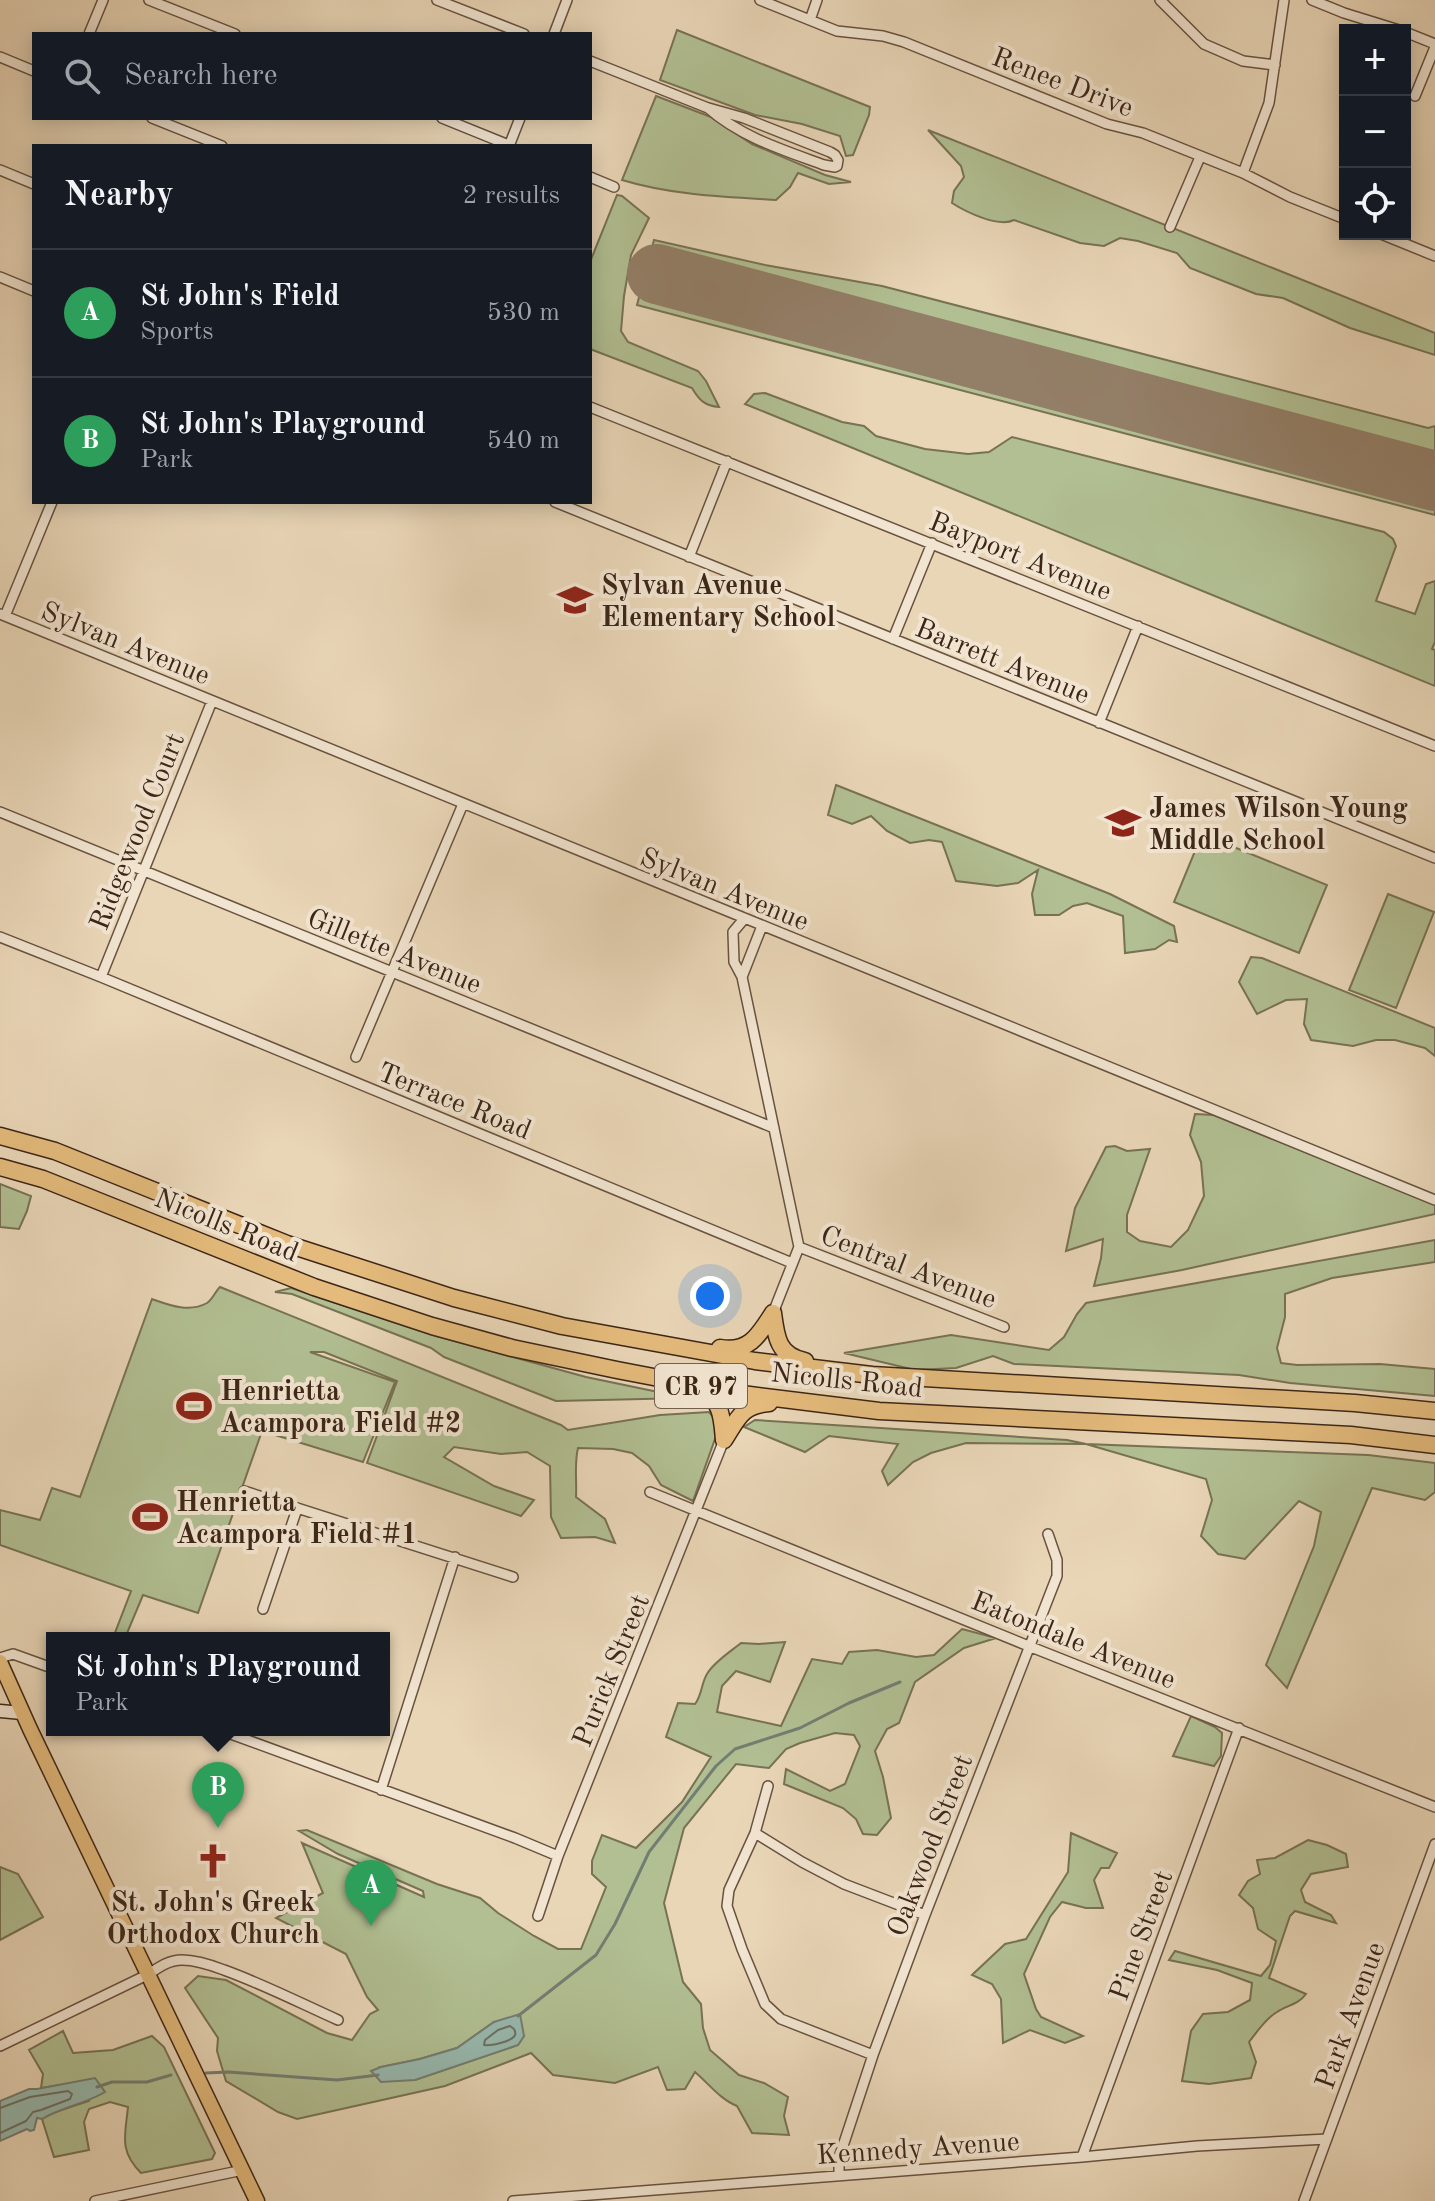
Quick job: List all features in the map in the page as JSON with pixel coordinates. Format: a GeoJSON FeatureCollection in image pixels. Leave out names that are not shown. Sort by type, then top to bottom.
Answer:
{"type":"FeatureCollection","features":[{"type":"Feature","properties":{"kind":"highway","name":"Nicolls Road"},"geometry":{"type":"LineString","coordinates":[[0,1136],[55,1151],[287,1244],[454,1298],[562,1326],[755,1361],[849,1373],[1355,1403],[1435,1411]]}},
{"type":"Feature","properties":{"kind":"highway","name":"Nicolls Road"},"geometry":{"type":"LineString","coordinates":[[0,1167],[43,1179],[314,1287],[432,1326],[512,1348],[658,1378],[790,1401],[879,1411],[1351,1435],[1435,1446]]}},
{"type":"Feature","properties":{"kind":"highway"},"geometry":{"type":"LineString","coordinates":[[689,1349],[697,1345],[732,1350],[749,1344],[773,1313]]}},
{"type":"Feature","properties":{"kind":"highway"},"geometry":{"type":"LineString","coordinates":[[773,1313],[776,1337],[785,1353],[799,1360],[831,1364],[849,1373]]}},
{"type":"Feature","properties":{"kind":"highway"},"geometry":{"type":"LineString","coordinates":[[658,1378],[704,1393],[715,1401],[721,1410],[724,1440]]}},
{"type":"Feature","properties":{"kind":"highway"},"geometry":{"type":"LineString","coordinates":[[724,1440],[741,1413],[752,1404],[790,1401]]}},
{"type":"Feature","properties":{"kind":"main road"},"geometry":{"type":"LineString","coordinates":[[0,1660],[22,1713],[257,2201]]}},
{"type":"Feature","properties":{"kind":"street"},"geometry":{"type":"LineString","coordinates":[[90,32],[103,0]]}},
{"type":"Feature","properties":{"kind":"street"},"geometry":{"type":"LineString","coordinates":[[149,0],[230,32]]}},
{"type":"Feature","properties":{"kind":"street"},"geometry":{"type":"LineString","coordinates":[[437,0],[519,32]]}},
{"type":"Feature","properties":{"kind":"street"},"geometry":{"type":"LineString","coordinates":[[555,32],[567,0]]}},
{"type":"Feature","properties":{"kind":"street","name":"Renee Drive"},"geometry":{"type":"LineString","coordinates":[[760,0],[837,31],[883,36],[904,42],[1107,124],[1143,133],[1243,173],[1290,197],[1339,217]]}},
{"type":"Feature","properties":{"kind":"street"},"geometry":{"type":"LineString","coordinates":[[810,20],[817,0]]}},
{"type":"Feature","properties":{"kind":"street"},"geometry":{"type":"LineString","coordinates":[[1160,0],[1204,44],[1243,61],[1275,65]]}},
{"type":"Feature","properties":{"kind":"street"},"geometry":{"type":"LineString","coordinates":[[1243,173],[1269,103],[1284,0]]}},
{"type":"Feature","properties":{"kind":"street"},"geometry":{"type":"LineString","coordinates":[[1312,0],[1380,24]]}},
{"type":"Feature","properties":{"kind":"street"},"geometry":{"type":"LineString","coordinates":[[1411,35],[1435,45],[1415,96]]}},
{"type":"Feature","properties":{"kind":"street"},"geometry":{"type":"LineString","coordinates":[[0,57],[32,70]]}},
{"type":"Feature","properties":{"kind":"street"},"geometry":{"type":"LineString","coordinates":[[592,62],[830,152],[838,160],[837,166],[824,165],[746,134],[706,107]]}},
{"type":"Feature","properties":{"kind":"street"},"geometry":{"type":"LineString","coordinates":[[157,120],[217,144]]}},
{"type":"Feature","properties":{"kind":"street"},"geometry":{"type":"LineString","coordinates":[[447,120],[505,144]]}},
{"type":"Feature","properties":{"kind":"street"},"geometry":{"type":"LineString","coordinates":[[511,144],[519,120]]}},
{"type":"Feature","properties":{"kind":"street"},"geometry":{"type":"LineString","coordinates":[[1170,227],[1200,157]]}},
{"type":"Feature","properties":{"kind":"street"},"geometry":{"type":"LineString","coordinates":[[0,170],[32,183]]}},
{"type":"Feature","properties":{"kind":"street"},"geometry":{"type":"LineString","coordinates":[[592,178],[614,187]]}},
{"type":"Feature","properties":{"kind":"street"},"geometry":{"type":"LineString","coordinates":[[1396,240],[1435,256]]}},
{"type":"Feature","properties":{"kind":"street"},"geometry":{"type":"LineString","coordinates":[[0,277],[32,290]]}},
{"type":"Feature","properties":{"kind":"street","name":"Bayport Avenue"},"geometry":{"type":"LineString","coordinates":[[592,408],[1435,746]]}},
{"type":"Feature","properties":{"kind":"street"},"geometry":{"type":"LineString","coordinates":[[689,557],[727,461]]}},
{"type":"Feature","properties":{"kind":"street"},"geometry":{"type":"LineString","coordinates":[[3,615],[51,504]]}},
{"type":"Feature","properties":{"kind":"street","name":"Barrett Avenue"},"geometry":{"type":"LineString","coordinates":[[560,504],[1435,858]]}},
{"type":"Feature","properties":{"kind":"street"},"geometry":{"type":"LineString","coordinates":[[893,639],[932,543]]}},
{"type":"Feature","properties":{"kind":"street","name":"Sylvan Avenue"},"geometry":{"type":"LineString","coordinates":[[3,615],[1435,1200]]}},
{"type":"Feature","properties":{"kind":"street"},"geometry":{"type":"LineString","coordinates":[[1099,723],[1138,626]]}},
{"type":"Feature","properties":{"kind":"street","name":"Ridgewood Court"},"geometry":{"type":"LineString","coordinates":[[101,977],[212,701]]}},
{"type":"Feature","properties":{"kind":"street"},"geometry":{"type":"LineString","coordinates":[[356,1057],[463,804]]}},
{"type":"Feature","properties":{"kind":"street","name":"Gillette Avenue"},"geometry":{"type":"LineString","coordinates":[[0,812],[774,1128]]}},
{"type":"Feature","properties":{"kind":"street"},"geometry":{"type":"LineString","coordinates":[[744,919],[733,932],[734,962],[742,977],[799,1247],[773,1313]]}},
{"type":"Feature","properties":{"kind":"street"},"geometry":{"type":"LineString","coordinates":[[742,977],[762,926]]}},
{"type":"Feature","properties":{"kind":"street","name":"Terrace Road"},"geometry":{"type":"LineString","coordinates":[[0,937],[792,1263]]}},
{"type":"Feature","properties":{"kind":"street","name":"Central Avenue"},"geometry":{"type":"LineString","coordinates":[[799,1247],[1004,1327]]}},
{"type":"Feature","properties":{"kind":"street","name":"Purick Street"},"geometry":{"type":"LineString","coordinates":[[538,1916],[558,1856],[724,1440]]}},
{"type":"Feature","properties":{"kind":"street"},"geometry":{"type":"LineString","coordinates":[[244,1491],[513,1577]]}},
{"type":"Feature","properties":{"kind":"street","name":"Eatondale Avenue"},"geometry":{"type":"LineString","coordinates":[[650,1492],[1435,1807]]}},
{"type":"Feature","properties":{"kind":"street"},"geometry":{"type":"LineString","coordinates":[[263,1609],[297,1509]]}},
{"type":"Feature","properties":{"kind":"street","name":"Oakwood Street"},"geometry":{"type":"LineString","coordinates":[[839,2174],[839,2158],[873,2055],[1057,1576],[1057,1560],[1048,1534]]}},
{"type":"Feature","properties":{"kind":"street"},"geometry":{"type":"LineString","coordinates":[[381,1790],[455,1557]]}},
{"type":"Feature","properties":{"kind":"street"},"geometry":{"type":"LineString","coordinates":[[0,1660],[13,1654],[46,1666]]}},
{"type":"Feature","properties":{"kind":"street"},"geometry":{"type":"LineString","coordinates":[[0,1711],[22,1713]]}},
{"type":"Feature","properties":{"kind":"street","name":"Pine Street"},"geometry":{"type":"LineString","coordinates":[[1082,2157],[1239,1728]]}},
{"type":"Feature","properties":{"kind":"street"},"geometry":{"type":"LineString","coordinates":[[236,1736],[558,1856]]}},
{"type":"Feature","properties":{"kind":"street"},"geometry":{"type":"LineString","coordinates":[[768,1786],[755,1833],[729,1890],[727,1906],[742,1949],[765,2004],[781,2019],[873,2055]]}},
{"type":"Feature","properties":{"kind":"street"},"geometry":{"type":"LineString","coordinates":[[755,1833],[844,1884],[925,1915]]}},
{"type":"Feature","properties":{"kind":"street","name":"Park Avenue"},"geometry":{"type":"LineString","coordinates":[[1304,2201],[1435,1844]]}},
{"type":"Feature","properties":{"kind":"street"},"geometry":{"type":"LineString","coordinates":[[0,2046],[173,1961],[200,1962],[252,1980],[338,2020]]}},
{"type":"Feature","properties":{"kind":"street","name":"Kennedy Avenue"},"geometry":{"type":"LineString","coordinates":[[513,2201],[1197,2146],[1327,2139]]}},
{"type":"Feature","properties":{"kind":"street"},"geometry":{"type":"LineString","coordinates":[[95,2201],[243,2170]]}},
{"type":"Feature","properties":{"kind":"green space"},"geometry":{"type":"Polygon","coordinates":[[[677,30],[870,107],[853,155],[846,156],[840,136],[802,124],[755,115],[660,80],[677,30]]]}},
{"type":"Feature","properties":{"kind":"green space"},"geometry":{"type":"Polygon","coordinates":[[[656,96],[711,117],[752,144],[825,175],[851,182],[829,184],[798,173],[790,187],[776,200],[679,192],[622,180],[656,96]]]}},
{"type":"Feature","properties":{"kind":"green space"},"geometry":{"type":"Polygon","coordinates":[[[928,130],[1435,333],[1435,355],[1350,328],[1283,298],[1256,294],[1190,268],[1177,253],[1138,241],[1120,238],[1104,246],[1080,243],[1014,220],[991,221],[974,214],[952,203],[954,191],[964,177],[961,166],[928,130]]]}},
{"type":"Feature","properties":{"kind":"green space"},"geometry":{"type":"Polygon","coordinates":[[[617,195],[649,218],[631,255],[621,331],[628,342],[698,371],[719,407],[703,402],[692,388],[592,350],[592,257],[617,195]]]}},
{"type":"Feature","properties":{"kind":"green space"},"geometry":{"type":"Polygon","coordinates":[[[654,240],[765,265],[882,286],[1428,428],[1435,426],[1435,515],[637,305],[654,240]]]}},
{"type":"Feature","properties":{"kind":"green space"},"geometry":{"type":"Polygon","coordinates":[[[765,393],[842,422],[864,426],[876,436],[925,449],[968,454],[989,452],[1012,437],[1384,532],[1396,546],[1376,601],[1415,614],[1426,584],[1435,581],[1435,642],[1432,649],[1435,650],[1435,686],[745,404],[754,394],[765,393]]]}},
{"type":"Feature","properties":{"kind":"green space"},"geometry":{"type":"Polygon","coordinates":[[[836,785],[1110,894],[1174,926],[1177,942],[1169,940],[1155,949],[1125,953],[1123,916],[1087,903],[1073,906],[1059,915],[1035,915],[1032,894],[1038,870],[1018,883],[997,886],[956,881],[942,842],[929,840],[910,843],[887,831],[871,816],[852,824],[828,815],[836,785]]]}},
{"type":"Feature","properties":{"kind":"green space"},"geometry":{"type":"Polygon","coordinates":[[[1202,834],[1327,885],[1299,953],[1174,902],[1202,834]]]}},
{"type":"Feature","properties":{"kind":"green space"},"geometry":{"type":"Polygon","coordinates":[[[1388,894],[1434,912],[1396,1008],[1349,990],[1388,894]]]}},
{"type":"Feature","properties":{"kind":"green space"},"geometry":{"type":"Polygon","coordinates":[[[1251,957],[1262,958],[1435,1028],[1435,1056],[1425,1048],[1395,1040],[1376,1040],[1353,1046],[1311,1040],[1304,1024],[1307,999],[1286,1000],[1257,1014],[1239,982],[1251,957]]]}},
{"type":"Feature","properties":{"kind":"green space"},"geometry":{"type":"Polygon","coordinates":[[[1195,1114],[1214,1115],[1435,1205],[1435,1214],[1182,1270],[1094,1286],[1103,1239],[1066,1251],[1075,1208],[1106,1147],[1115,1146],[1127,1151],[1150,1149],[1127,1215],[1127,1232],[1140,1241],[1171,1247],[1188,1230],[1204,1196],[1201,1162],[1190,1135],[1195,1114]]]}},
{"type":"Feature","properties":{"kind":"green space"},"geometry":{"type":"Polygon","coordinates":[[[0,1184],[31,1196],[19,1229],[0,1227],[0,1184]]]}},
{"type":"Feature","properties":{"kind":"green space"},"geometry":{"type":"Polygon","coordinates":[[[1435,1240],[1435,1262],[1332,1278],[1285,1294],[1285,1317],[1277,1348],[1281,1363],[1380,1364],[1435,1369],[1435,1396],[1290,1383],[1239,1375],[1014,1364],[993,1356],[956,1368],[915,1370],[844,1353],[951,1335],[1049,1350],[1064,1337],[1086,1303],[1435,1240]]]}},
{"type":"Feature","properties":{"kind":"green space"},"geometry":{"type":"Polygon","coordinates":[[[220,1287],[568,1430],[660,1415],[709,1412],[715,1420],[716,1436],[693,1501],[661,1485],[649,1466],[632,1453],[578,1448],[576,1497],[605,1519],[615,1543],[595,1537],[561,1538],[551,1517],[550,1466],[527,1452],[501,1454],[454,1447],[444,1457],[494,1486],[534,1500],[521,1516],[367,1463],[397,1381],[324,1352],[310,1352],[395,1382],[363,1462],[262,1431],[198,1613],[143,1595],[128,1632],[115,1632],[131,1591],[0,1545],[0,1510],[40,1520],[52,1488],[80,1497],[152,1299],[179,1307],[200,1306],[209,1302],[220,1287]]]}},
{"type":"Feature","properties":{"kind":"green space"},"geometry":{"type":"Polygon","coordinates":[[[291,1288],[433,1335],[586,1377],[687,1398],[556,1401],[292,1294],[275,1292],[291,1288]]]}},
{"type":"Feature","properties":{"kind":"green space"},"geometry":{"type":"Polygon","coordinates":[[[755,1420],[1067,1440],[1086,1444],[966,1443],[913,1462],[888,1485],[882,1471],[898,1444],[829,1436],[805,1452],[744,1427],[755,1420]]]}},
{"type":"Feature","properties":{"kind":"green space"},"geometry":{"type":"Polygon","coordinates":[[[1086,1444],[1368,1455],[1435,1463],[1435,1492],[1425,1500],[1372,1488],[1287,1688],[1266,1665],[1314,1546],[1321,1512],[1299,1501],[1245,1559],[1218,1554],[1201,1536],[1212,1500],[1206,1479],[1086,1444]]]}},
{"type":"Feature","properties":{"kind":"green space"},"geometry":{"type":"Polygon","coordinates":[[[962,1629],[996,1638],[964,1648],[915,1682],[899,1723],[887,1729],[875,1751],[891,1818],[877,1835],[863,1834],[856,1819],[843,1808],[784,1784],[786,1769],[830,1791],[845,1784],[860,1746],[854,1735],[835,1733],[786,1749],[769,1768],[736,1764],[684,1828],[664,1903],[683,1982],[701,2004],[703,2028],[710,2050],[739,2075],[764,2083],[788,2097],[784,2116],[789,2135],[752,2133],[737,2106],[720,2096],[695,2072],[685,2089],[667,2090],[658,2067],[615,2083],[553,2075],[531,2053],[445,2086],[297,2119],[278,2112],[226,2081],[217,2051],[218,2038],[185,1988],[198,1976],[226,1980],[327,2033],[352,2040],[370,2014],[378,2010],[367,1997],[346,1954],[276,1918],[323,1893],[302,1843],[424,1897],[423,1891],[338,1854],[299,1831],[307,1830],[437,1884],[480,1898],[498,1913],[558,1949],[581,1949],[606,1887],[592,1874],[592,1861],[602,1835],[636,1848],[682,1802],[711,1757],[666,1737],[678,1703],[695,1704],[707,1674],[722,1657],[741,1643],[785,1642],[770,1682],[736,1671],[722,1686],[717,1712],[781,1726],[812,1659],[842,1664],[849,1652],[877,1650],[916,1657],[934,1655],[962,1629]],[[494,2022],[457,2048],[381,2067],[415,2080],[518,2045],[524,2036],[494,2022]]]}},
{"type":"Feature","properties":{"kind":"green space"},"geometry":{"type":"Polygon","coordinates":[[[1191,1716],[1222,1733],[1221,1756],[1214,1766],[1173,1756],[1191,1716]]]}},
{"type":"Feature","properties":{"kind":"green space"},"geometry":{"type":"Polygon","coordinates":[[[1071,1833],[1117,1853],[1109,1868],[1101,1868],[1094,1880],[1103,1908],[1086,1908],[1062,1902],[1050,1917],[1024,1974],[1041,2017],[1083,2036],[1065,2043],[1030,2030],[1003,2043],[1001,1999],[992,1984],[972,1975],[1005,1944],[1026,1939],[1068,1872],[1071,1833]]]}},
{"type":"Feature","properties":{"kind":"green space"},"geometry":{"type":"Polygon","coordinates":[[[1308,1840],[1346,1854],[1348,1867],[1311,1874],[1301,1890],[1305,1902],[1331,1915],[1336,1923],[1295,1911],[1290,1916],[1269,1978],[1306,1994],[1269,2018],[1249,2042],[1256,2062],[1251,2078],[1209,2084],[1182,2081],[1191,2031],[1203,2014],[1228,2012],[1250,2000],[1252,1983],[1217,1970],[1169,1960],[1175,1951],[1261,1976],[1270,1965],[1276,1941],[1258,1929],[1253,1908],[1239,1895],[1248,1881],[1260,1874],[1257,1860],[1275,1858],[1308,1840]]]}},
{"type":"Feature","properties":{"kind":"green space"},"geometry":{"type":"Polygon","coordinates":[[[0,1867],[18,1874],[43,1917],[0,1940],[0,1867]]]}},
{"type":"Feature","properties":{"kind":"green space"},"geometry":{"type":"Polygon","coordinates":[[[63,2031],[73,2053],[113,2050],[152,2036],[164,2047],[215,2153],[212,2159],[141,2173],[126,2150],[128,2107],[110,2102],[89,2109],[84,2122],[89,2150],[54,2157],[42,2119],[89,2101],[80,2082],[41,2088],[43,2074],[29,2050],[63,2031]]]}},
{"type":"Feature","properties":{"kind":"water"},"geometry":{"type":"Polygon","coordinates":[[[520,2014],[524,2036],[518,2045],[415,2080],[381,2082],[371,2071],[457,2048],[494,2022],[520,2014]]]}},
{"type":"Feature","properties":{"kind":"water"},"geometry":{"type":"Polygon","coordinates":[[[95,2078],[105,2092],[42,2119],[37,2118],[34,2130],[27,2129],[0,2141],[0,2101],[29,2089],[95,2078]]]}},
{"type":"Feature","properties":{"kind":"waterway"},"geometry":{"type":"LineString","coordinates":[[518,2016],[596,1955],[615,1924],[649,1852],[716,1766],[735,1749],[800,1728],[900,1682]]}},
{"type":"Feature","properties":{"kind":"waterway"},"geometry":{"type":"LineString","coordinates":[[206,2073],[337,2080],[378,2075]]}},
{"type":"Feature","properties":{"kind":"waterway"},"geometry":{"type":"LineString","coordinates":[[97,2087],[112,2082],[147,2082],[171,2075]]}},
{"type":"Feature","properties":{"kind":"runway"},"geometry":{"type":"LineString","coordinates":[[657,274],[1435,481]]}},
{"type":"Feature","properties":{"kind":"place","name":"Sylvan Avenue Elementary School"},"geometry":{"type":"Point","coordinates":[575,600]}},
{"type":"Feature","properties":{"kind":"place","name":"James Wilson Young Middle School"},"geometry":{"type":"Point","coordinates":[1123,823]}},
{"type":"Feature","properties":{"kind":"place","name":"Henrietta Acampora Field #2"},"geometry":{"type":"Point","coordinates":[194,1406]}},
{"type":"Feature","properties":{"kind":"place","name":"Henrietta Acampora Field #1"},"geometry":{"type":"Point","coordinates":[150,1517]}},
{"type":"Feature","properties":{"kind":"place","name":"St John's Playground"},"geometry":{"type":"Point","coordinates":[218,1828]}},
{"type":"Feature","properties":{"kind":"place","name":"St. John's Greek Orthodox Church"},"geometry":{"type":"Point","coordinates":[213,1861]}},
{"type":"Feature","properties":{"kind":"place","name":"St John's Field"},"geometry":{"type":"Point","coordinates":[371,1926]}}]}
